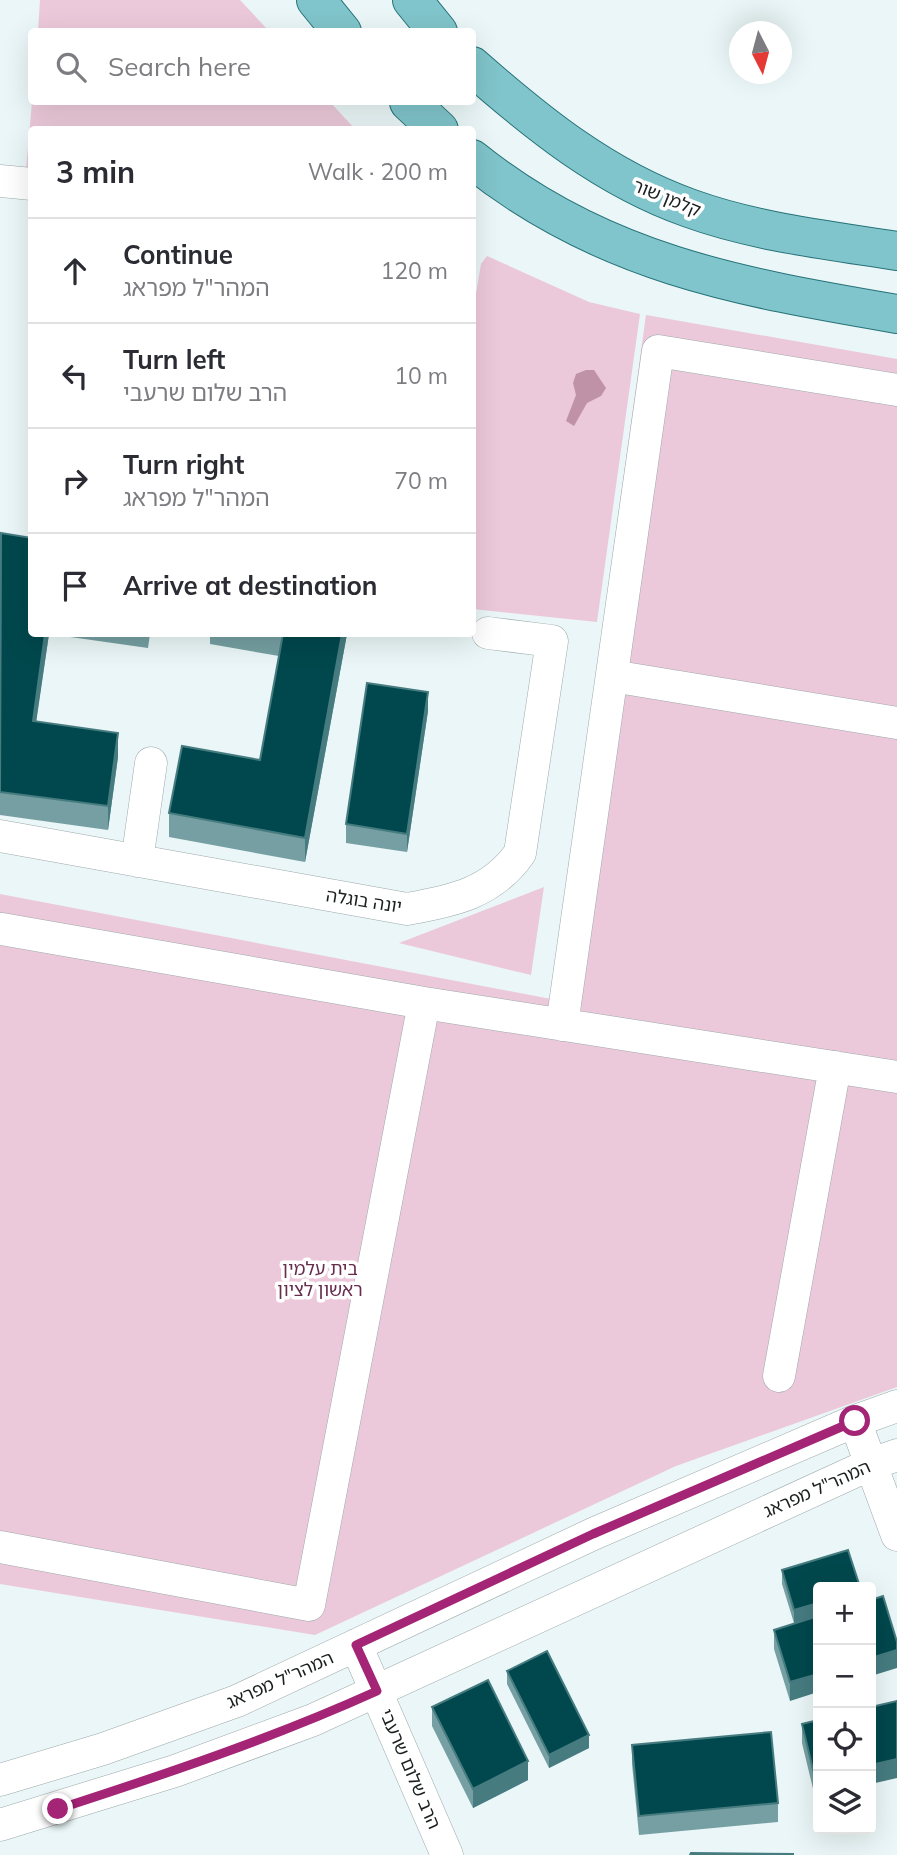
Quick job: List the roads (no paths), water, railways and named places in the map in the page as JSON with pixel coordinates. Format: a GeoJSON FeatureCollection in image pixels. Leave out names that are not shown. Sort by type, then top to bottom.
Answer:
{"type":"FeatureCollection","features":[{"type":"Feature","properties":{"kind":"main road"},"geometry":{"type":"LineString","coordinates":[[316,0],[339,28]]}},
{"type":"Feature","properties":{"kind":"main road"},"geometry":{"type":"LineString","coordinates":[[412,0],[435,28]]}},
{"type":"Feature","properties":{"kind":"main road","name":"קלמן שור"},"geometry":{"type":"LineString","coordinates":[[476,70],[522,111],[558,137],[640,188],[730,221],[897,251]]}},
{"type":"Feature","properties":{"kind":"main road"},"geometry":{"type":"LineString","coordinates":[[412,105],[435,126]]}},
{"type":"Feature","properties":{"kind":"main road"},"geometry":{"type":"LineString","coordinates":[[476,162],[530,201],[569,222],[667,266],[762,291],[897,314]]}},
{"type":"Feature","properties":{"kind":"street"},"geometry":{"type":"LineString","coordinates":[[0,181],[28,184]]}},
{"type":"Feature","properties":{"kind":"street"},"geometry":{"type":"LineString","coordinates":[[562,1025],[658,351],[897,390]]}},
{"type":"Feature","properties":{"kind":"street","name":"יונה בוגלה"},"geometry":{"type":"LineString","coordinates":[[0,836],[407,909],[445,903],[474,893],[497,880],[520,853],[552,641],[488,634]]}},
{"type":"Feature","properties":{"kind":"street"},"geometry":{"type":"LineString","coordinates":[[612,676],[897,723]]}},
{"type":"Feature","properties":{"kind":"street"},"geometry":{"type":"LineString","coordinates":[[137,861],[151,764]]}},
{"type":"Feature","properties":{"kind":"street"},"geometry":{"type":"LineString","coordinates":[[1,932],[424,1003],[897,1077]]}},
{"type":"Feature","properties":{"kind":"street"},"geometry":{"type":"LineString","coordinates":[[0,1548],[309,1605],[424,1003]]}},
{"type":"Feature","properties":{"kind":"street"},"geometry":{"type":"LineString","coordinates":[[779,1376],[835,1067]]}},
{"type":"Feature","properties":{"kind":"street","name":"המהר\"ל מפראג"},"geometry":{"type":"LineString","coordinates":[[0,1780],[103,1749],[237,1701],[593,1534],[855,1421],[897,1406]]}},
{"type":"Feature","properties":{"kind":"street"},"geometry":{"type":"LineString","coordinates":[[855,1421],[884,1460],[897,1535]]}},
{"type":"Feature","properties":{"kind":"street","name":"המהר\"ל מפראג"},"geometry":{"type":"LineString","coordinates":[[0,1825],[175,1771],[313,1720],[884,1460]]}},
{"type":"Feature","properties":{"kind":"street","name":"הרב שלום שרעבי"},"geometry":{"type":"LineString","coordinates":[[356,1645],[447,1855]]}},
{"type":"Feature","properties":{"kind":"park label","name":"בית עלמין ראשון לציון"},"geometry":{"type":"Point","coordinates":[320,1279]}}]}
